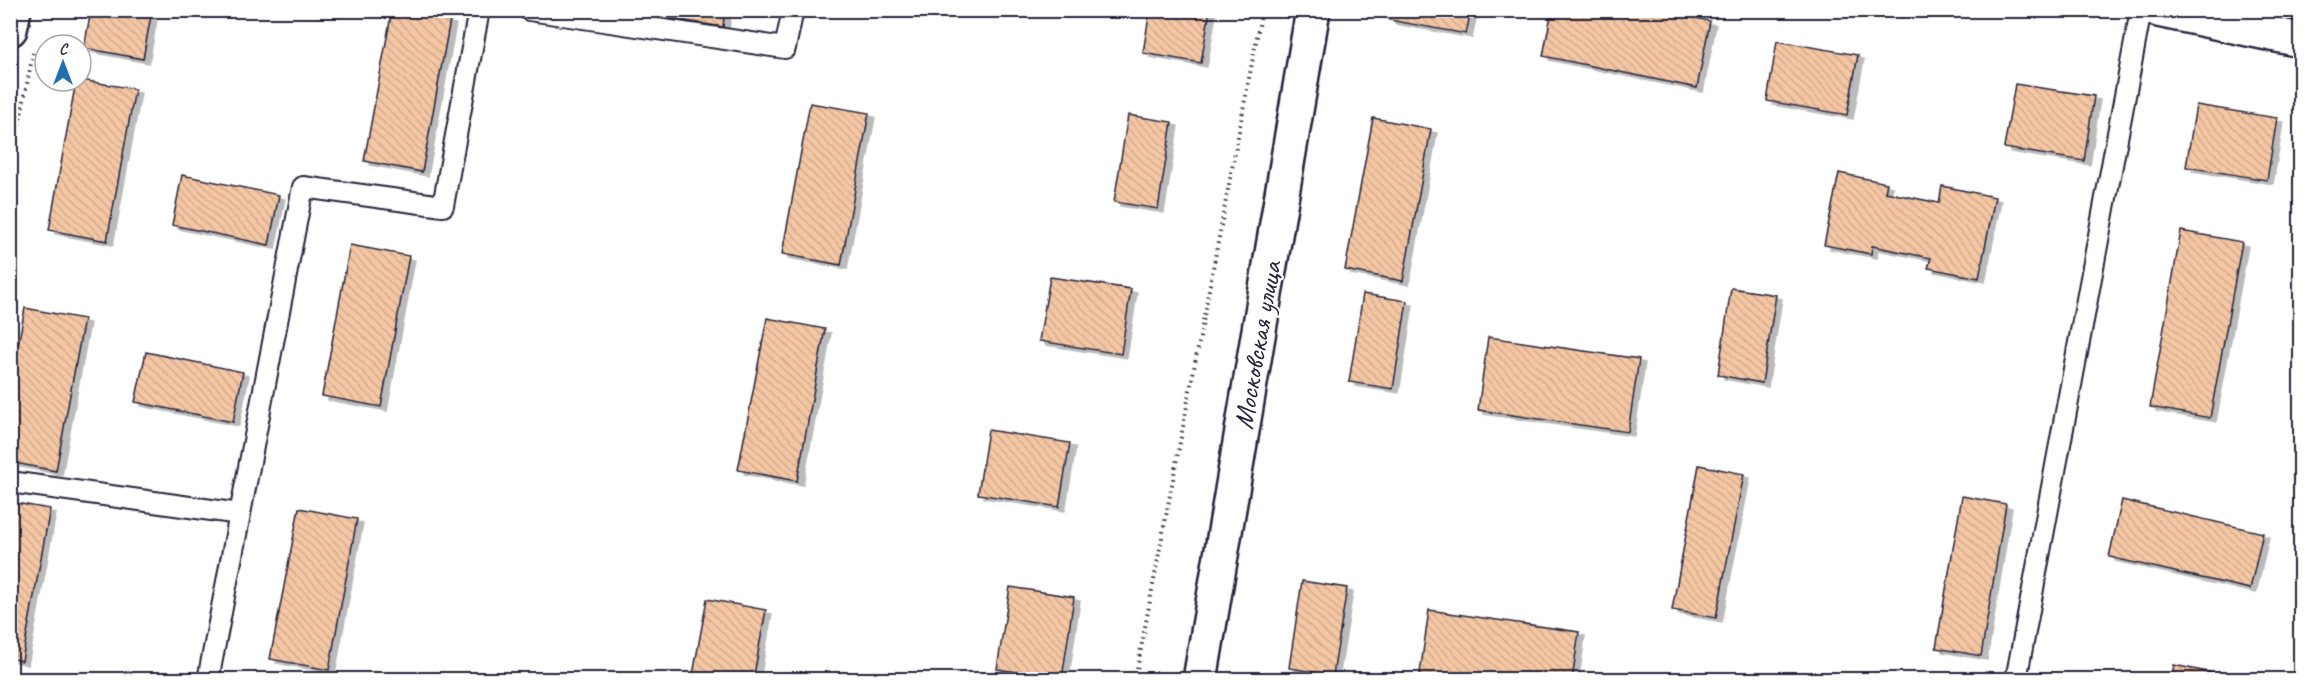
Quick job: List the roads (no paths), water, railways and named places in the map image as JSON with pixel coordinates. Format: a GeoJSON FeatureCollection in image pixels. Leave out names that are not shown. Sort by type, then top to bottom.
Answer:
{"type":"FeatureCollection","features":[{"type":"Feature","properties":{"kind":"street"},"geometry":{"type":"LineString","coordinates":[[14,10],[22,37]]}},
{"type":"Feature","properties":{"kind":"street","name":"Московская улица"},"geometry":{"type":"LineString","coordinates":[[1200,680],[1313,10]]}},
{"type":"Feature","properties":{"kind":"street"},"geometry":{"type":"LineString","coordinates":[[2158,10],[2301,40]]}},
{"type":"Feature","properties":{"kind":"lane"},"geometry":{"type":"LineString","coordinates":[[208,680],[303,187],[443,206],[479,10]]}},
{"type":"Feature","properties":{"kind":"lane"},"geometry":{"type":"LineString","coordinates":[[529,10],[785,48],[793,10]]}},
{"type":"Feature","properties":{"kind":"lane"},"geometry":{"type":"LineString","coordinates":[[2016,680],[2141,10]]}},
{"type":"Feature","properties":{"kind":"lane"},"geometry":{"type":"LineString","coordinates":[[10,482],[240,514]]}}]}
